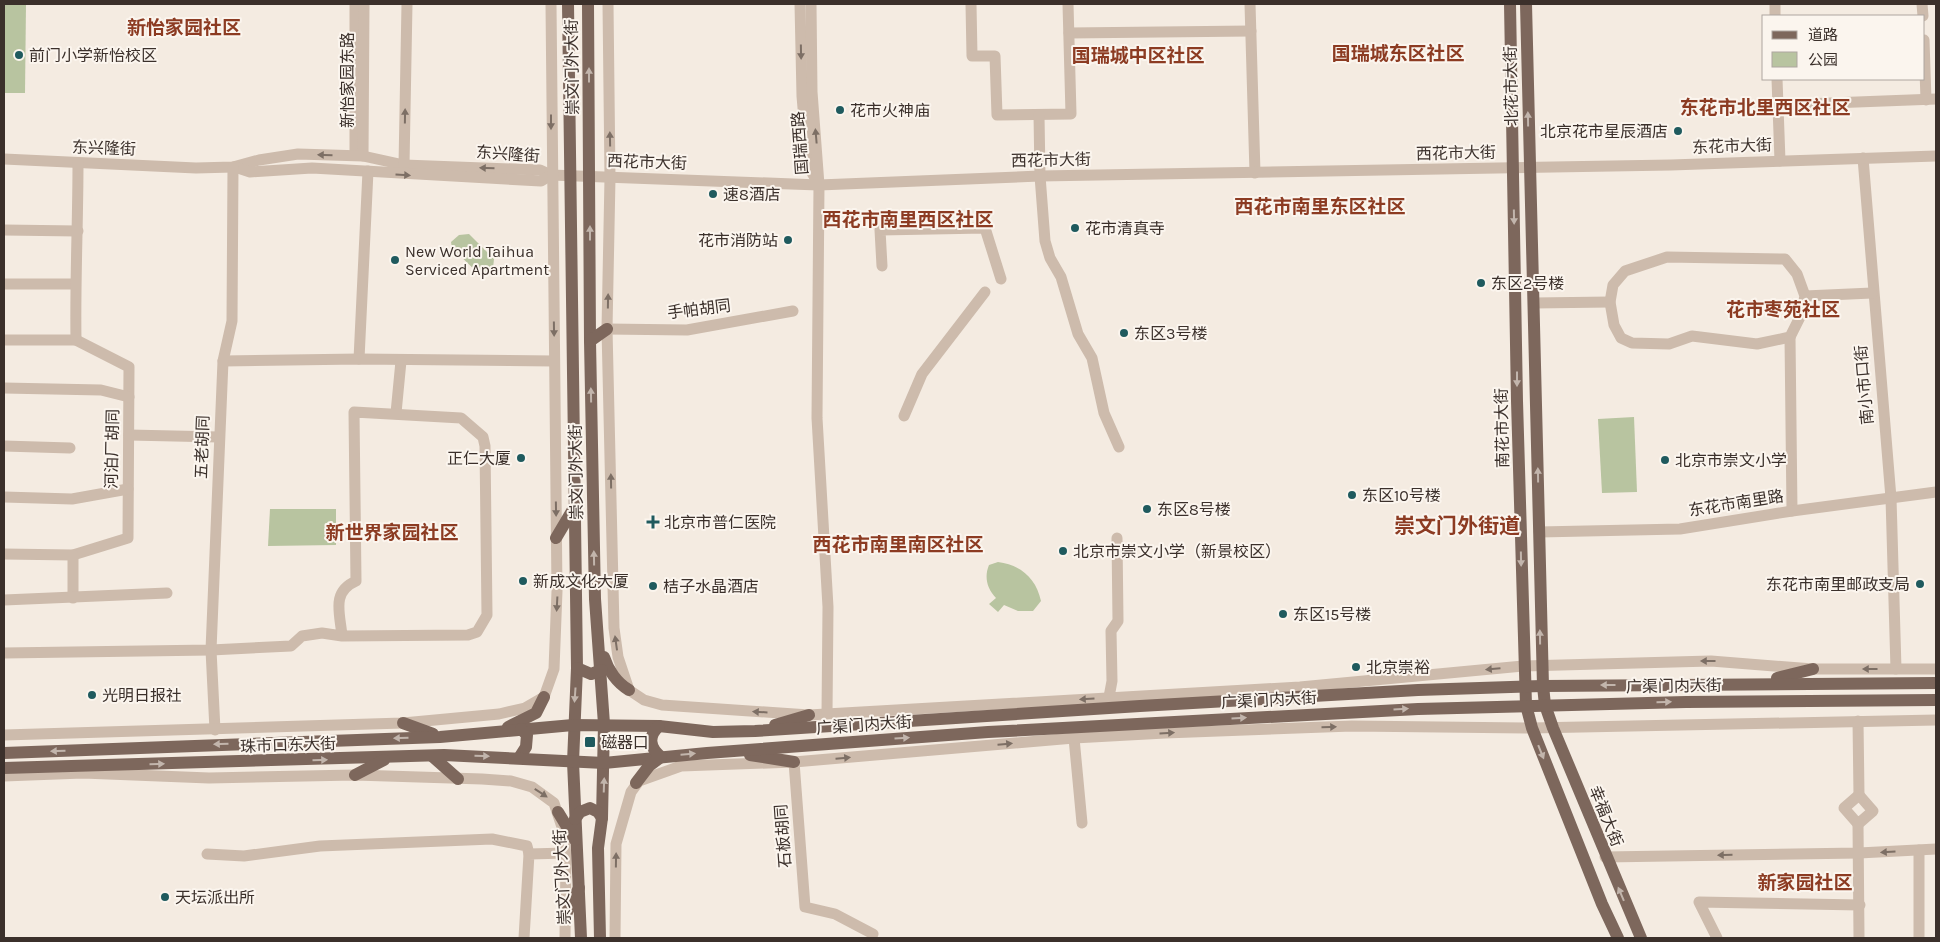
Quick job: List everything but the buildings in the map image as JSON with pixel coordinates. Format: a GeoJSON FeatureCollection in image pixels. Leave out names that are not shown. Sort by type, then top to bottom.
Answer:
{"type":"FeatureCollection","features":[{"type":"Feature","properties":{"kind":"main road","name":"崇文门外大街"},"geometry":{"type":"LineString","coordinates":[[568,4],[577,668],[573,725],[573,762],[581,938]]}},
{"type":"Feature","properties":{"kind":"main road","name":"崇文门外大街"},"geometry":{"type":"LineString","coordinates":[[588,4],[590,341],[595,599],[602,670],[604,724],[602,818],[598,848],[600,938]]}},
{"type":"Feature","properties":{"kind":"main road","name":"北花市大街"},"geometry":{"type":"LineString","coordinates":[[1510,4],[1514,168]]}},
{"type":"Feature","properties":{"kind":"main road","name":"北花市大街"},"geometry":{"type":"LineString","coordinates":[[1526,4],[1530,168]]}},
{"type":"Feature","properties":{"kind":"main road","name":"南花市大街"},"geometry":{"type":"LineString","coordinates":[[1514,168],[1523,666],[1526,705]]}},
{"type":"Feature","properties":{"kind":"main road"},"geometry":{"type":"LineString","coordinates":[[1530,168],[1543,686]]}},
{"type":"Feature","properties":{"kind":"main road"},"geometry":{"type":"LineString","coordinates":[[590,341],[608,329]]}},
{"type":"Feature","properties":{"kind":"main road"},"geometry":{"type":"LineString","coordinates":[[556,538],[575,506]]}},
{"type":"Feature","properties":{"kind":"main road"},"geometry":{"type":"LineString","coordinates":[[599,639],[606,662],[614,677],[620,685],[628,690]]}},
{"type":"Feature","properties":{"kind":"main road"},"geometry":{"type":"LineString","coordinates":[[577,668],[591,674],[602,670]]}},
{"type":"Feature","properties":{"kind":"main road"},"geometry":{"type":"LineString","coordinates":[[1759,683],[1813,669]]}},
{"type":"Feature","properties":{"kind":"main road","name":"广渠门内大街"},"geometry":{"type":"LineString","coordinates":[[573,725],[604,724],[659,726],[701,731],[755,731],[1292,696],[1543,686],[1936,683]]}},
{"type":"Feature","properties":{"kind":"main road","name":"幸福大街"},"geometry":{"type":"LineString","coordinates":[[1543,686],[1545,705],[1553,728],[1605,857],[1641,938]]}},
{"type":"Feature","properties":{"kind":"main road"},"geometry":{"type":"LineString","coordinates":[[502,731],[536,713],[544,697]]}},
{"type":"Feature","properties":{"kind":"main road","name":"广渠门内大街"},"geometry":{"type":"LineString","coordinates":[[573,762],[604,764],[730,751],[988,732],[1418,709],[1526,705],[1936,700]]}},
{"type":"Feature","properties":{"kind":"main road"},"geometry":{"type":"LineString","coordinates":[[1526,705],[1532,728],[1602,904],[1618,938]]}},
{"type":"Feature","properties":{"kind":"main road"},"geometry":{"type":"LineString","coordinates":[[755,731],[809,715]]}},
{"type":"Feature","properties":{"kind":"main road"},"geometry":{"type":"LineString","coordinates":[[403,723],[440,737]]}},
{"type":"Feature","properties":{"kind":"main road","name":"珠市口东大街"},"geometry":{"type":"LineString","coordinates":[[4,753],[440,737],[573,725]]}},
{"type":"Feature","properties":{"kind":"main road"},"geometry":{"type":"LineString","coordinates":[[636,783],[649,766],[661,757],[654,751],[651,737],[652,732],[659,726]]}},
{"type":"Feature","properties":{"kind":"main road"},"geometry":{"type":"LineString","coordinates":[[519,758],[527,743],[527,735],[520,729]]}},
{"type":"Feature","properties":{"kind":"main road"},"geometry":{"type":"LineString","coordinates":[[730,751],[794,762]]}},
{"type":"Feature","properties":{"kind":"main road"},"geometry":{"type":"LineString","coordinates":[[432,756],[458,779]]}},
{"type":"Feature","properties":{"kind":"main road","name":"珠市口东大街"},"geometry":{"type":"LineString","coordinates":[[4,768],[432,756],[519,758],[573,762]]}},
{"type":"Feature","properties":{"kind":"main road"},"geometry":{"type":"LineString","coordinates":[[355,775],[387,758]]}},
{"type":"Feature","properties":{"kind":"main road"},"geometry":{"type":"LineString","coordinates":[[575,819],[583,810],[590,808],[596,810],[602,818]]}},
{"type":"Feature","properties":{"kind":"main road"},"geometry":{"type":"LineString","coordinates":[[558,812],[577,843]]}},
{"type":"Feature","properties":{"kind":"main road"},"geometry":{"type":"LineString","coordinates":[[565,916],[580,886]]}},
{"type":"Feature","properties":{"kind":"street","name":"新怡家园东路"},"geometry":{"type":"LineString","coordinates":[[355,4],[359,156]]}},
{"type":"Feature","properties":{"kind":"street","name":"新怡家园东路"},"geometry":{"type":"LineString","coordinates":[[359,156],[364,4]]}},
{"type":"Feature","properties":{"kind":"street"},"geometry":{"type":"LineString","coordinates":[[404,165],[407,4]]}},
{"type":"Feature","properties":{"kind":"street","name":"崇文门外大街"},"geometry":{"type":"LineString","coordinates":[[544,697],[554,669],[557,591],[551,175],[551,4]]}},
{"type":"Feature","properties":{"kind":"street"},"geometry":{"type":"LineString","coordinates":[[608,4],[610,178],[608,329],[614,628],[618,657],[628,690]]}},
{"type":"Feature","properties":{"kind":"street","name":"国瑞西路"},"geometry":{"type":"LineString","coordinates":[[800,4],[802,96],[808,166],[819,185]]}},
{"type":"Feature","properties":{"kind":"street","name":"国瑞西路"},"geometry":{"type":"LineString","coordinates":[[811,4],[812,92],[819,185]]}},
{"type":"Feature","properties":{"kind":"street"},"geometry":{"type":"LineString","coordinates":[[971,4],[972,56],[995,56],[997,115],[1070,114],[1068,4]]}},
{"type":"Feature","properties":{"kind":"street"},"geometry":{"type":"LineString","coordinates":[[1250,4],[1255,173]]}},
{"type":"Feature","properties":{"kind":"street"},"geometry":{"type":"LineString","coordinates":[[1069,33],[1251,31]]}},
{"type":"Feature","properties":{"kind":"street"},"geometry":{"type":"LineString","coordinates":[[1778,105],[1931,100],[1925,49]]}},
{"type":"Feature","properties":{"kind":"street"},"geometry":{"type":"LineString","coordinates":[[1777,80],[1780,161]]}},
{"type":"Feature","properties":{"kind":"street"},"geometry":{"type":"LineString","coordinates":[[1039,115],[1040,176],[1045,241],[1050,258],[1061,277],[1078,334],[1092,358],[1104,413],[1119,447]]}},
{"type":"Feature","properties":{"kind":"street","name":"东兴隆街"},"geometry":{"type":"LineString","coordinates":[[233,167],[259,160],[298,154],[359,156],[404,165],[540,170],[551,175]]}},
{"type":"Feature","properties":{"kind":"street","name":"东花市大街"},"geometry":{"type":"LineString","coordinates":[[1514,168],[1936,156]]}},
{"type":"Feature","properties":{"kind":"street","name":"南小市口街"},"geometry":{"type":"LineString","coordinates":[[1863,158],[1872,293],[1890,498],[1893,669]]}},
{"type":"Feature","properties":{"kind":"street","name":"东兴隆街"},"geometry":{"type":"LineString","coordinates":[[4,159],[233,167],[250,172],[296,168],[541,181],[551,175]]}},
{"type":"Feature","properties":{"kind":"street"},"geometry":{"type":"LineString","coordinates":[[76,340],[75,284],[78,231],[78,163]]}},
{"type":"Feature","properties":{"kind":"street","name":"五老胡同"},"geometry":{"type":"LineString","coordinates":[[215,730],[211,650],[223,361],[232,321],[233,167]]}},
{"type":"Feature","properties":{"kind":"street","name":"西花市大街"},"geometry":{"type":"LineString","coordinates":[[551,175],[819,185],[1040,176],[1514,168]]}},
{"type":"Feature","properties":{"kind":"street"},"geometry":{"type":"LineString","coordinates":[[359,359],[368,171]]}},
{"type":"Feature","properties":{"kind":"street"},"geometry":{"type":"LineString","coordinates":[[819,185],[817,418],[828,606],[827,713]]}},
{"type":"Feature","properties":{"kind":"street"},"geometry":{"type":"LineString","coordinates":[[882,266],[880,230],[985,228],[1001,280]]}},
{"type":"Feature","properties":{"kind":"street"},"geometry":{"type":"LineString","coordinates":[[4,230],[78,231]]}},
{"type":"Feature","properties":{"kind":"street"},"geometry":{"type":"LineString","coordinates":[[1790,337],[1757,344],[1692,336],[1669,344],[1632,343],[1621,338],[1614,325],[1610,302],[1612,285],[1625,271],[1667,257],[1785,258],[1797,274],[1805,296],[1800,316],[1790,337],[1792,511]]}},
{"type":"Feature","properties":{"kind":"street"},"geometry":{"type":"LineString","coordinates":[[4,284],[75,284]]}},
{"type":"Feature","properties":{"kind":"street"},"geometry":{"type":"LineString","coordinates":[[904,416],[922,374],[985,292]]}},
{"type":"Feature","properties":{"kind":"street"},"geometry":{"type":"LineString","coordinates":[[1805,296],[1872,293]]}},
{"type":"Feature","properties":{"kind":"street"},"geometry":{"type":"LineString","coordinates":[[1534,303],[1610,302]]}},
{"type":"Feature","properties":{"kind":"street","name":"手帕胡同"},"geometry":{"type":"LineString","coordinates":[[608,329],[686,330],[793,311]]}},
{"type":"Feature","properties":{"kind":"street","name":"河泊厂胡同"},"geometry":{"type":"LineString","coordinates":[[4,340],[76,340],[129,367],[128,538],[73,555],[4,554]]}},
{"type":"Feature","properties":{"kind":"street"},"geometry":{"type":"LineString","coordinates":[[223,361],[359,359],[401,361],[554,361]]}},
{"type":"Feature","properties":{"kind":"street"},"geometry":{"type":"LineString","coordinates":[[396,413],[401,361]]}},
{"type":"Feature","properties":{"kind":"street"},"geometry":{"type":"LineString","coordinates":[[4,388],[101,390],[129,397]]}},
{"type":"Feature","properties":{"kind":"street"},"geometry":{"type":"LineString","coordinates":[[4,653],[211,650],[291,646],[302,636],[322,633],[342,636],[468,635],[477,632],[487,615],[485,446],[483,437],[461,418],[354,412],[356,581],[345,586],[339,597],[342,636]]}},
{"type":"Feature","properties":{"kind":"street"},"geometry":{"type":"LineString","coordinates":[[129,435],[219,437]]}},
{"type":"Feature","properties":{"kind":"street"},"geometry":{"type":"LineString","coordinates":[[4,446],[70,448]]}},
{"type":"Feature","properties":{"kind":"street"},"geometry":{"type":"LineString","coordinates":[[4,497],[72,499],[128,489]]}},
{"type":"Feature","properties":{"kind":"street","name":"东花市南里路"},"geometry":{"type":"LineString","coordinates":[[1539,532],[1680,529],[1792,511],[1936,492]]}},
{"type":"Feature","properties":{"kind":"street"},"geometry":{"type":"LineString","coordinates":[[1109,697],[1112,681],[1111,631],[1118,621],[1117,538]]}},
{"type":"Feature","properties":{"kind":"street"},"geometry":{"type":"LineString","coordinates":[[73,555],[73,598]]}},
{"type":"Feature","properties":{"kind":"street"},"geometry":{"type":"LineString","coordinates":[[4,600],[167,593]]}},
{"type":"Feature","properties":{"kind":"street","name":"广渠门内大街"},"geometry":{"type":"LineString","coordinates":[[628,690],[644,700],[662,705],[809,715],[1300,687],[1541,665],[1711,660],[1813,669],[1936,669]]}},
{"type":"Feature","properties":{"kind":"street","name":"珠市口东大街"},"geometry":{"type":"LineString","coordinates":[[4,734],[215,730],[403,723],[499,714],[525,708],[544,697]]}},
{"type":"Feature","properties":{"kind":"street","name":"广渠门内大街"},"geometry":{"type":"LineString","coordinates":[[636,783],[646,777],[681,766],[794,762],[1074,738],[1352,726],[1553,728],[1936,720]]}},
{"type":"Feature","properties":{"kind":"street"},"geometry":{"type":"LineString","coordinates":[[1858,721],[1859,795],[1873,811],[1858,824]]}},
{"type":"Feature","properties":{"kind":"street"},"geometry":{"type":"LineString","coordinates":[[1074,738],[1082,823]]}},
{"type":"Feature","properties":{"kind":"street","name":"石板胡同"},"geometry":{"type":"LineString","coordinates":[[794,762],[805,907],[835,914],[873,934]]}},
{"type":"Feature","properties":{"kind":"street","name":"珠市口东大街"},"geometry":{"type":"LineString","coordinates":[[4,776],[83,773],[209,778],[355,775],[511,781],[532,787],[546,795],[554,803],[558,812]]}},
{"type":"Feature","properties":{"kind":"street"},"geometry":{"type":"LineString","coordinates":[[615,938],[616,844],[636,783]]}},
{"type":"Feature","properties":{"kind":"street"},"geometry":{"type":"LineString","coordinates":[[1859,795],[1844,808],[1858,824],[1860,938]]}},
{"type":"Feature","properties":{"kind":"street","name":"崇文门外大街"},"geometry":{"type":"LineString","coordinates":[[558,812],[564,833],[566,853],[565,938]]}},
{"type":"Feature","properties":{"kind":"street"},"geometry":{"type":"LineString","coordinates":[[207,854],[244,856],[320,846],[492,839],[527,846],[529,854],[524,938]]}},
{"type":"Feature","properties":{"kind":"street"},"geometry":{"type":"LineString","coordinates":[[1605,857],[1859,853],[1936,849]]}},
{"type":"Feature","properties":{"kind":"street"},"geometry":{"type":"LineString","coordinates":[[1919,850],[1919,938]]}},
{"type":"Feature","properties":{"kind":"street"},"geometry":{"type":"LineString","coordinates":[[529,854],[566,853]]}},
{"type":"Feature","properties":{"kind":"street"},"geometry":{"type":"LineString","coordinates":[[1716,938],[1699,902],[1860,905]]}},
{"type":"Feature","properties":{"kind":"green space"},"geometry":{"type":"Polygon","coordinates":[[[4,4],[26,4],[25,93],[4,93],[4,4]]]}},
{"type":"Feature","properties":{"kind":"green space"},"geometry":{"type":"Polygon","coordinates":[[[469,234],[494,259],[493,268],[484,275],[480,275],[452,248],[451,242],[459,235],[469,234]]]}},
{"type":"Feature","properties":{"kind":"green space"},"geometry":{"type":"Polygon","coordinates":[[[1634,417],[1637,492],[1602,493],[1598,419],[1634,417]]]}},
{"type":"Feature","properties":{"kind":"green space"},"geometry":{"type":"Polygon","coordinates":[[[270,509],[336,509],[336,545],[268,546],[270,509]]]}},
{"type":"Feature","properties":{"kind":"green space"},"geometry":{"type":"Polygon","coordinates":[[[998,562],[1014,566],[1031,579],[1041,601],[1033,611],[1018,611],[1004,605],[998,612],[989,604],[996,598],[990,591],[987,583],[987,569],[989,565],[998,562]]]}},
{"type":"Feature","properties":{"kind":"place","name":"前门小学新怡校区"},"geometry":{"type":"Point","coordinates":[19,55]}},
{"type":"Feature","properties":{"kind":"place","name":"花市火神庙"},"geometry":{"type":"Point","coordinates":[840,110]}},
{"type":"Feature","properties":{"kind":"place","name":"北京花市星辰酒店"},"geometry":{"type":"Point","coordinates":[1678,131]}},
{"type":"Feature","properties":{"kind":"place","name":"速8酒店"},"geometry":{"type":"Point","coordinates":[713,194]}},
{"type":"Feature","properties":{"kind":"place","name":"花市清真寺"},"geometry":{"type":"Point","coordinates":[1075,228]}},
{"type":"Feature","properties":{"kind":"place","name":"花市消防站"},"geometry":{"type":"Point","coordinates":[788,240]}},
{"type":"Feature","properties":{"kind":"place","name":"New World Taihua Serviced Apartment"},"geometry":{"type":"Point","coordinates":[395,260]}},
{"type":"Feature","properties":{"kind":"place","name":"东区2号楼"},"geometry":{"type":"Point","coordinates":[1481,283]}},
{"type":"Feature","properties":{"kind":"place","name":"东区3号楼"},"geometry":{"type":"Point","coordinates":[1124,333]}},
{"type":"Feature","properties":{"kind":"place","name":"正仁大厦"},"geometry":{"type":"Point","coordinates":[521,458]}},
{"type":"Feature","properties":{"kind":"place","name":"北京市崇文小学"},"geometry":{"type":"Point","coordinates":[1665,460]}},
{"type":"Feature","properties":{"kind":"place","name":"东区10号楼"},"geometry":{"type":"Point","coordinates":[1352,495]}},
{"type":"Feature","properties":{"kind":"place","name":"东区8号楼"},"geometry":{"type":"Point","coordinates":[1147,509]}},
{"type":"Feature","properties":{"kind":"place","name":"北京市普仁医院"},"geometry":{"type":"Point","coordinates":[653,522]}},
{"type":"Feature","properties":{"kind":"place","name":"北京市崇文小学（新景校区）"},"geometry":{"type":"Point","coordinates":[1063,551]}},
{"type":"Feature","properties":{"kind":"place","name":"新成文化大厦"},"geometry":{"type":"Point","coordinates":[523,581]}},
{"type":"Feature","properties":{"kind":"place","name":"东花市南里邮政支局"},"geometry":{"type":"Point","coordinates":[1920,584]}},
{"type":"Feature","properties":{"kind":"place","name":"桔子水晶酒店"},"geometry":{"type":"Point","coordinates":[653,586]}},
{"type":"Feature","properties":{"kind":"place","name":"东区15号楼"},"geometry":{"type":"Point","coordinates":[1283,614]}},
{"type":"Feature","properties":{"kind":"place","name":"北京崇裕"},"geometry":{"type":"Point","coordinates":[1356,667]}},
{"type":"Feature","properties":{"kind":"place","name":"光明日报社"},"geometry":{"type":"Point","coordinates":[92,695]}},
{"type":"Feature","properties":{"kind":"place","name":"磁器口"},"geometry":{"type":"Point","coordinates":[590,742]}},
{"type":"Feature","properties":{"kind":"place","name":"天坛派出所"},"geometry":{"type":"Point","coordinates":[165,897]}},
{"type":"Feature","properties":{"kind":"district","name":"新怡家园社区"},"geometry":{"type":"Point","coordinates":[184,28]}},
{"type":"Feature","properties":{"kind":"district","name":"国瑞城东区社区"},"geometry":{"type":"Point","coordinates":[1398,54]}},
{"type":"Feature","properties":{"kind":"district","name":"国瑞城中区社区"},"geometry":{"type":"Point","coordinates":[1138,56]}},
{"type":"Feature","properties":{"kind":"district","name":"东花市北里西区社区"},"geometry":{"type":"Point","coordinates":[1765,108]}},
{"type":"Feature","properties":{"kind":"district","name":"西花市南里东区社区"},"geometry":{"type":"Point","coordinates":[1320,207]}},
{"type":"Feature","properties":{"kind":"district","name":"西花市南里西区社区"},"geometry":{"type":"Point","coordinates":[908,220]}},
{"type":"Feature","properties":{"kind":"district","name":"花市枣苑社区"},"geometry":{"type":"Point","coordinates":[1783,310]}},
{"type":"Feature","properties":{"kind":"district","name":"崇文门外街道"},"geometry":{"type":"Point","coordinates":[1457,526]}},
{"type":"Feature","properties":{"kind":"district","name":"新世界家园社区"},"geometry":{"type":"Point","coordinates":[392,533]}},
{"type":"Feature","properties":{"kind":"district","name":"西花市南里南区社区"},"geometry":{"type":"Point","coordinates":[898,545]}},
{"type":"Feature","properties":{"kind":"district","name":"新家园社区"},"geometry":{"type":"Point","coordinates":[1805,883]}}]}
